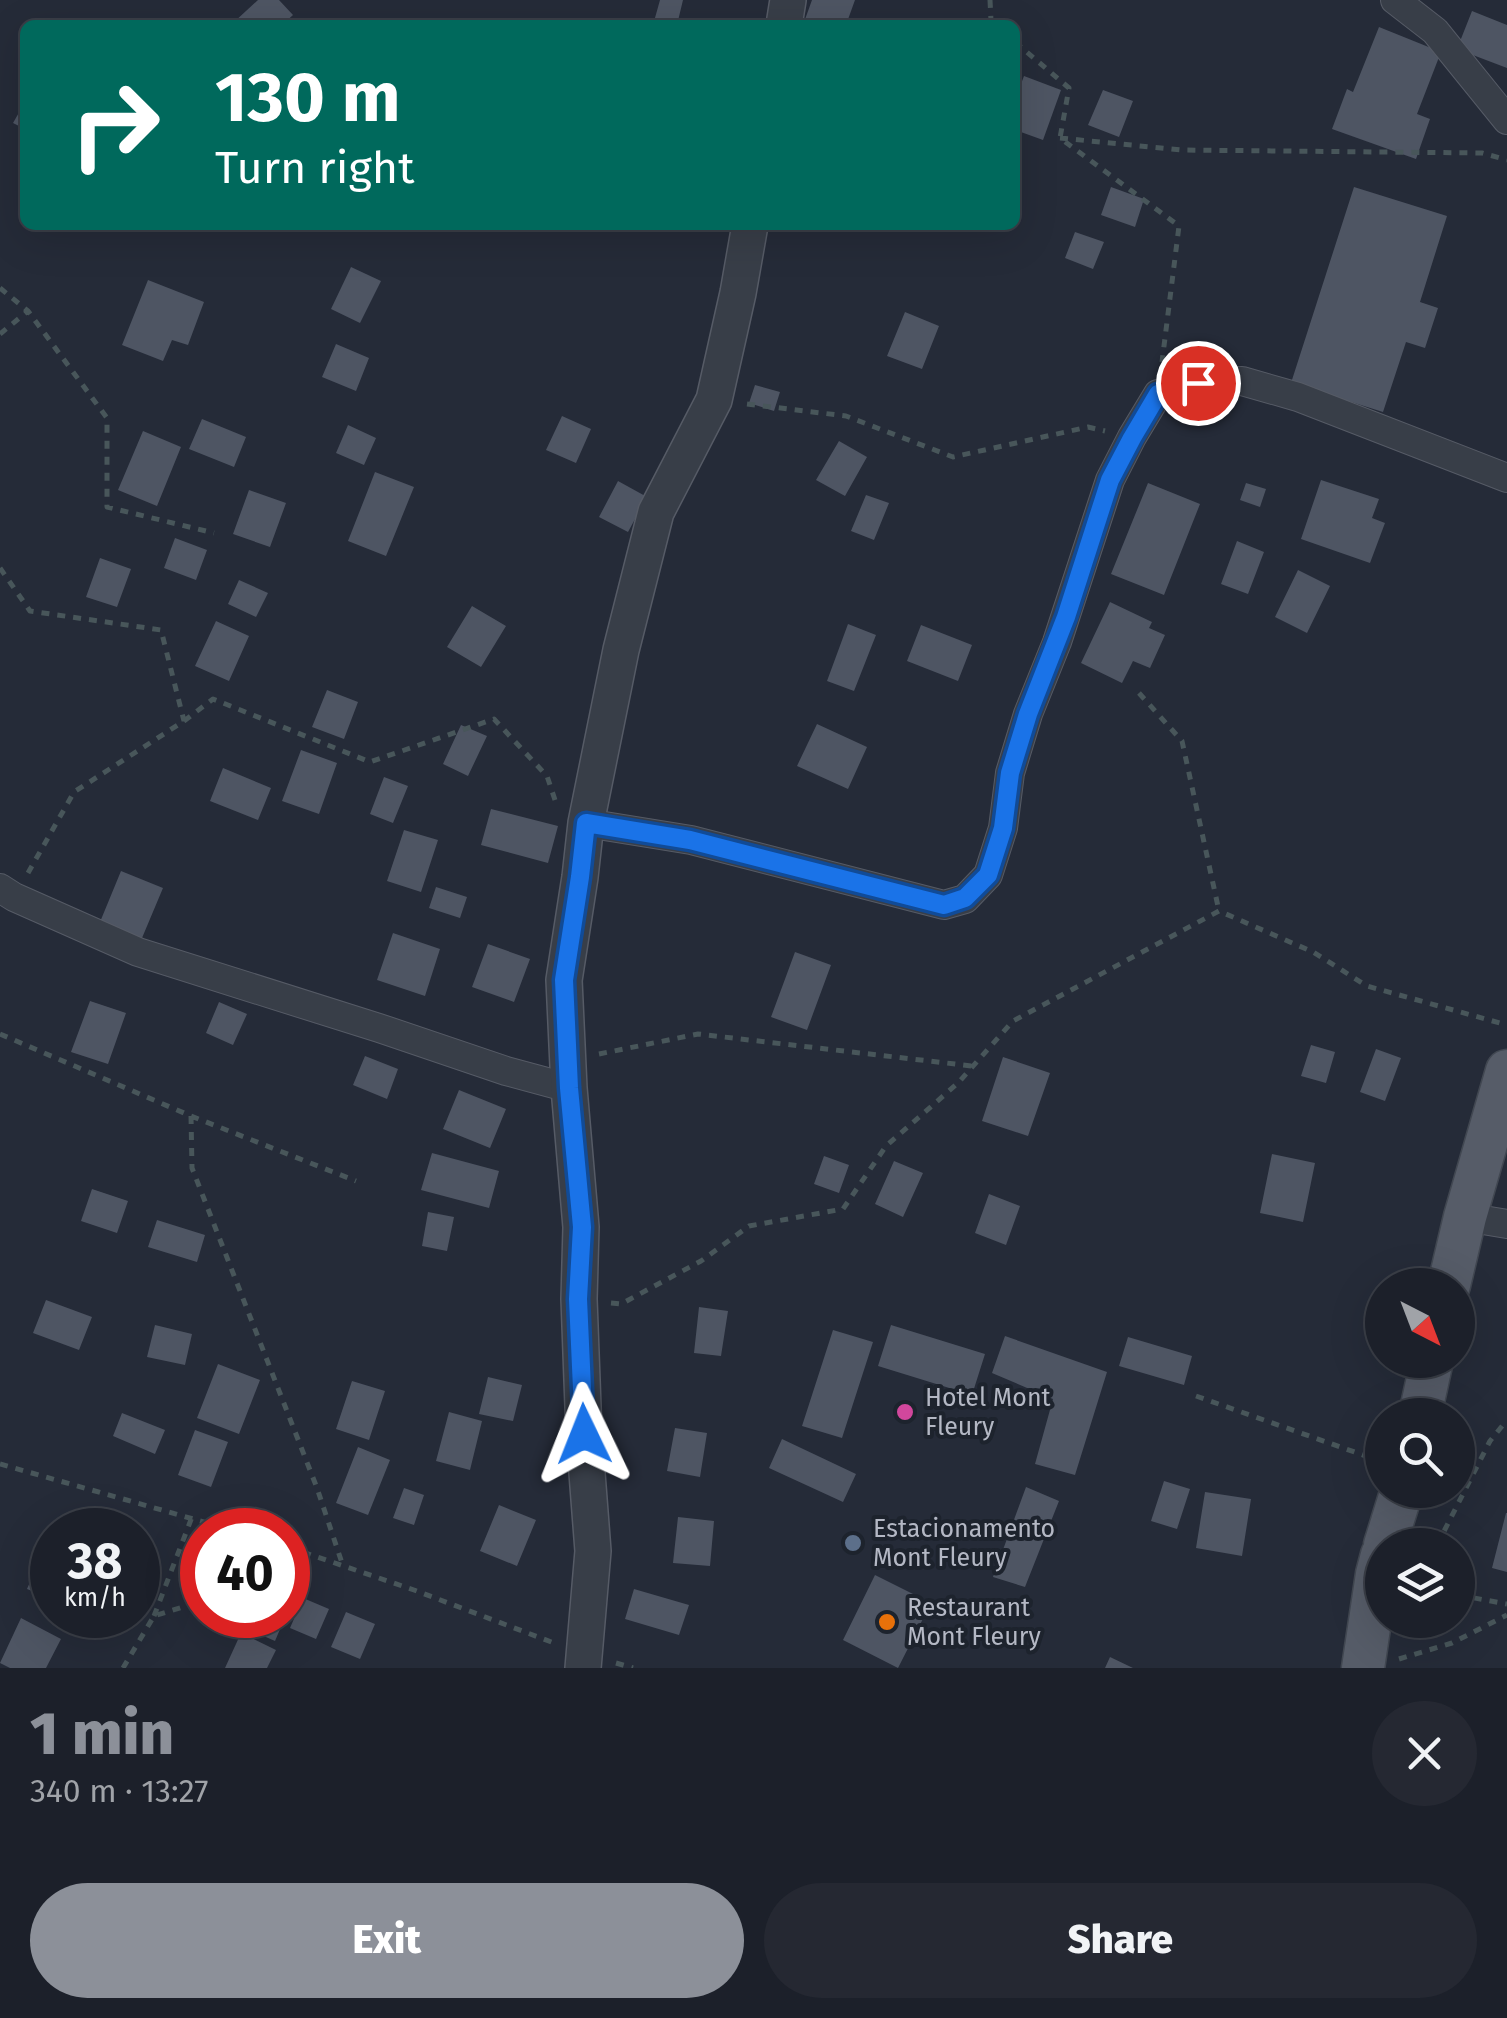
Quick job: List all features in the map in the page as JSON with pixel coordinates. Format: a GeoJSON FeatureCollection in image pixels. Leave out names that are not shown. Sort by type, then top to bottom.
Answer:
{"type":"FeatureCollection","features":[{"type":"Feature","properties":{"kind":"main road"},"geometry":{"type":"LineString","coordinates":[[1453,1268],[1507,1071]]}},
{"type":"Feature","properties":{"kind":"main road"},"geometry":{"type":"LineString","coordinates":[[1363,1668],[1367,1638]]}},
{"type":"Feature","properties":{"kind":"street"},"geometry":{"type":"LineString","coordinates":[[1395,0],[1435,31],[1507,120]]}},
{"type":"Feature","properties":{"kind":"street"},"geometry":{"type":"LineString","coordinates":[[585,1662],[593,1550],[578,1299],[582,1227],[564,980],[580,877],[572,816],[621,650],[656,512],[714,400],[749,230]]}},
{"type":"Feature","properties":{"kind":"street"},"geometry":{"type":"LineString","coordinates":[[572,816],[690,840],[944,905],[965,898],[988,875],[1003,828],[1010,773],[1028,714],[1063,625],[1110,480],[1158,394],[1198,383],[1242,381],[1298,397],[1507,478]]}},
{"type":"Feature","properties":{"kind":"street"},"geometry":{"type":"LineString","coordinates":[[7,892],[138,952],[506,1071],[568,1074]]}},
{"type":"Feature","properties":{"kind":"street"},"geometry":{"type":"LineString","coordinates":[[1465,1217],[1507,1224]]}},
{"type":"Feature","properties":{"kind":"path"},"geometry":{"type":"LineString","coordinates":[[1020,46],[1068,88],[1060,138]]}},
{"type":"Feature","properties":{"kind":"path"},"geometry":{"type":"LineString","coordinates":[[1060,138],[1180,150],[1482,154],[1507,160]]}},
{"type":"Feature","properties":{"kind":"path"},"geometry":{"type":"LineString","coordinates":[[1060,138],[1179,226],[1158,394]]}},
{"type":"Feature","properties":{"kind":"path"},"geometry":{"type":"LineString","coordinates":[[0,288],[28,311],[107,418],[107,507],[214,533]]}},
{"type":"Feature","properties":{"kind":"path"},"geometry":{"type":"LineString","coordinates":[[0,334],[28,311]]}},
{"type":"Feature","properties":{"kind":"path"},"geometry":{"type":"LineString","coordinates":[[714,400],[846,416],[954,456],[1088,427],[1132,438]]}},
{"type":"Feature","properties":{"kind":"path"},"geometry":{"type":"LineString","coordinates":[[0,568],[30,611],[162,630],[184,721]]}},
{"type":"Feature","properties":{"kind":"path"},"geometry":{"type":"LineString","coordinates":[[1139,693],[1182,741],[1219,911]]}},
{"type":"Feature","properties":{"kind":"path"},"geometry":{"type":"LineString","coordinates":[[7,892],[74,792],[213,699],[370,762],[494,719],[547,776],[572,816]]}},
{"type":"Feature","properties":{"kind":"path"},"geometry":{"type":"LineString","coordinates":[[1219,911],[1313,952],[1367,986],[1507,1025]]}},
{"type":"Feature","properties":{"kind":"path"},"geometry":{"type":"LineString","coordinates":[[578,1299],[621,1304],[701,1261],[748,1226],[844,1209],[886,1146],[958,1083],[1013,1021],[1219,911]]}},
{"type":"Feature","properties":{"kind":"path"},"geometry":{"type":"LineString","coordinates":[[0,1034],[356,1181]]}},
{"type":"Feature","properties":{"kind":"path"},"geometry":{"type":"LineString","coordinates":[[568,1074],[698,1034],[972,1066]]}},
{"type":"Feature","properties":{"kind":"path"},"geometry":{"type":"LineString","coordinates":[[192,1116],[192,1168],[318,1488],[343,1566]]}},
{"type":"Feature","properties":{"kind":"path"},"geometry":{"type":"LineString","coordinates":[[1196,1396],[1365,1456]]}},
{"type":"Feature","properties":{"kind":"path"},"geometry":{"type":"LineString","coordinates":[[1446,1528],[1490,1442],[1507,1420]]}},
{"type":"Feature","properties":{"kind":"path"},"geometry":{"type":"LineString","coordinates":[[0,1464],[180,1514]]}},
{"type":"Feature","properties":{"kind":"path"},"geometry":{"type":"LineString","coordinates":[[160,1600],[180,1548]]}},
{"type":"Feature","properties":{"kind":"path"},"geometry":{"type":"LineString","coordinates":[[310,1555],[414,1590],[585,1662],[632,1668]]}},
{"type":"Feature","properties":{"kind":"path"},"geometry":{"type":"LineString","coordinates":[[1475,1598],[1507,1604]]}},
{"type":"Feature","properties":{"kind":"path"},"geometry":{"type":"LineString","coordinates":[[1363,1668],[1452,1644],[1507,1615]]}},
{"type":"Feature","properties":{"kind":"path"},"geometry":{"type":"LineString","coordinates":[[123,1668],[141,1638]]}},
{"type":"Feature","properties":{"kind":"building"},"geometry":{"type":"Polygon","coordinates":[[[258,0],[279,0],[293,15],[288,20],[236,20],[258,0]]]}},
{"type":"Feature","properties":{"kind":"building"},"geometry":{"type":"Polygon","coordinates":[[[660,0],[683,0],[678,20],[654,20],[660,0]]]}},
{"type":"Feature","properties":{"kind":"building"},"geometry":{"type":"Polygon","coordinates":[[[812,0],[855,0],[848,20],[805,20],[812,0]]]}},
{"type":"Feature","properties":{"kind":"building"},"geometry":{"type":"Polygon","coordinates":[[[1472,11],[1507,25],[1507,68],[1457,49],[1472,11]]]}},
{"type":"Feature","properties":{"kind":"building"},"geometry":{"type":"Polygon","coordinates":[[[1379,27],[1441,52],[1417,114],[1430,119],[1416,159],[1332,129],[1347,89],[1353,92],[1379,27]]]}},
{"type":"Feature","properties":{"kind":"building"},"geometry":{"type":"Polygon","coordinates":[[[1024,76],[1061,90],[1043,140],[1020,132],[1020,87],[1024,76]]]}},
{"type":"Feature","properties":{"kind":"building"},"geometry":{"type":"Polygon","coordinates":[[[1103,90],[1133,101],[1119,137],[1088,125],[1103,90]]]}},
{"type":"Feature","properties":{"kind":"building"},"geometry":{"type":"Polygon","coordinates":[[[1111,187],[1144,199],[1135,227],[1101,215],[1111,187]]]}},
{"type":"Feature","properties":{"kind":"building"},"geometry":{"type":"Polygon","coordinates":[[[1354,187],[1447,216],[1420,302],[1438,308],[1425,348],[1406,342],[1383,412],[1291,383],[1354,187]]]}},
{"type":"Feature","properties":{"kind":"building"},"geometry":{"type":"Polygon","coordinates":[[[1075,232],[1104,242],[1093,269],[1065,258],[1075,232]]]}},
{"type":"Feature","properties":{"kind":"building"},"geometry":{"type":"Polygon","coordinates":[[[351,267],[381,281],[360,323],[331,309],[351,267]]]}},
{"type":"Feature","properties":{"kind":"building"},"geometry":{"type":"Polygon","coordinates":[[[148,280],[204,302],[188,345],[172,340],[163,361],[122,345],[148,280]]]}},
{"type":"Feature","properties":{"kind":"building"},"geometry":{"type":"Polygon","coordinates":[[[905,312],[939,326],[922,369],[887,356],[905,312]]]}},
{"type":"Feature","properties":{"kind":"building"},"geometry":{"type":"Polygon","coordinates":[[[336,344],[369,358],[356,391],[322,377],[336,344]]]}},
{"type":"Feature","properties":{"kind":"building"},"geometry":{"type":"Polygon","coordinates":[[[755,385],[780,392],[774,411],[749,403],[755,385]]]}},
{"type":"Feature","properties":{"kind":"building"},"geometry":{"type":"Polygon","coordinates":[[[562,416],[591,429],[576,463],[546,450],[562,416]]]}},
{"type":"Feature","properties":{"kind":"building"},"geometry":{"type":"Polygon","coordinates":[[[202,419],[246,437],[234,467],[189,449],[202,419]]]}},
{"type":"Feature","properties":{"kind":"building"},"geometry":{"type":"Polygon","coordinates":[[[348,425],[376,438],[364,465],[336,453],[348,425]]]}},
{"type":"Feature","properties":{"kind":"building"},"geometry":{"type":"Polygon","coordinates":[[[143,431],[181,447],[157,506],[118,490],[143,431]]]}},
{"type":"Feature","properties":{"kind":"building"},"geometry":{"type":"Polygon","coordinates":[[[839,441],[867,457],[845,496],[816,480],[839,441]]]}},
{"type":"Feature","properties":{"kind":"building"},"geometry":{"type":"Polygon","coordinates":[[[375,472],[414,487],[386,556],[348,541],[375,472]]]}},
{"type":"Feature","properties":{"kind":"building"},"geometry":{"type":"Polygon","coordinates":[[[1321,480],[1379,499],[1372,518],[1385,523],[1370,563],[1301,539],[1321,480]]]}},
{"type":"Feature","properties":{"kind":"building"},"geometry":{"type":"Polygon","coordinates":[[[618,481],[647,497],[628,532],[599,517],[618,481]]]}},
{"type":"Feature","properties":{"kind":"building"},"geometry":{"type":"Polygon","coordinates":[[[1148,483],[1200,504],[1164,595],[1111,574],[1148,483]]]}},
{"type":"Feature","properties":{"kind":"building"},"geometry":{"type":"Polygon","coordinates":[[[1246,483],[1266,489],[1260,507],[1240,500],[1246,483]]]}},
{"type":"Feature","properties":{"kind":"building"},"geometry":{"type":"Polygon","coordinates":[[[249,490],[286,503],[270,547],[233,534],[249,490]]]}},
{"type":"Feature","properties":{"kind":"building"},"geometry":{"type":"Polygon","coordinates":[[[866,495],[889,503],[874,540],[851,531],[866,495]]]}},
{"type":"Feature","properties":{"kind":"building"},"geometry":{"type":"Polygon","coordinates":[[[175,538],[207,550],[196,580],[164,568],[175,538]]]}},
{"type":"Feature","properties":{"kind":"building"},"geometry":{"type":"Polygon","coordinates":[[[1237,541],[1264,552],[1248,594],[1221,584],[1237,541]]]}},
{"type":"Feature","properties":{"kind":"building"},"geometry":{"type":"Polygon","coordinates":[[[100,558],[131,569],[117,607],[86,597],[100,558]]]}},
{"type":"Feature","properties":{"kind":"building"},"geometry":{"type":"Polygon","coordinates":[[[1298,570],[1330,586],[1307,633],[1275,617],[1298,570]]]}},
{"type":"Feature","properties":{"kind":"building"},"geometry":{"type":"Polygon","coordinates":[[[239,580],[268,593],[256,617],[228,604],[239,580]]]}},
{"type":"Feature","properties":{"kind":"building"},"geometry":{"type":"Polygon","coordinates":[[[1110,602],[1152,622],[1149,628],[1165,635],[1150,668],[1133,661],[1122,683],[1081,663],[1110,602]]]}},
{"type":"Feature","properties":{"kind":"building"},"geometry":{"type":"Polygon","coordinates":[[[472,606],[506,626],[481,667],[447,647],[472,606]]]}},
{"type":"Feature","properties":{"kind":"building"},"geometry":{"type":"Polygon","coordinates":[[[216,621],[249,636],[229,681],[195,666],[216,621]]]}},
{"type":"Feature","properties":{"kind":"building"},"geometry":{"type":"Polygon","coordinates":[[[848,624],[876,635],[854,691],[827,681],[848,624]]]}},
{"type":"Feature","properties":{"kind":"building"},"geometry":{"type":"Polygon","coordinates":[[[921,625],[972,645],[958,681],[907,661],[921,625]]]}},
{"type":"Feature","properties":{"kind":"building"},"geometry":{"type":"Polygon","coordinates":[[[327,690],[358,702],[344,739],[312,727],[327,690]]]}},
{"type":"Feature","properties":{"kind":"building"},"geometry":{"type":"Polygon","coordinates":[[[817,724],[867,747],[848,789],[797,766],[817,724]]]}},
{"type":"Feature","properties":{"kind":"building"},"geometry":{"type":"Polygon","coordinates":[[[461,725],[487,736],[468,776],[443,764],[461,725]]]}},
{"type":"Feature","properties":{"kind":"building"},"geometry":{"type":"Polygon","coordinates":[[[301,750],[337,763],[319,814],[282,801],[301,750]]]}},
{"type":"Feature","properties":{"kind":"building"},"geometry":{"type":"Polygon","coordinates":[[[223,768],[271,788],[258,820],[210,801],[223,768]]]}},
{"type":"Feature","properties":{"kind":"building"},"geometry":{"type":"Polygon","coordinates":[[[384,777],[408,786],[393,823],[370,814],[384,777]]]}},
{"type":"Feature","properties":{"kind":"building"},"geometry":{"type":"Polygon","coordinates":[[[491,809],[558,826],[548,863],[481,845],[491,809]]]}},
{"type":"Feature","properties":{"kind":"building"},"geometry":{"type":"Polygon","coordinates":[[[404,830],[438,840],[421,892],[387,881],[404,830]]]}},
{"type":"Feature","properties":{"kind":"building"},"geometry":{"type":"Polygon","coordinates":[[[121,871],[163,888],[142,938],[100,922],[121,871]]]}},
{"type":"Feature","properties":{"kind":"building"},"geometry":{"type":"Polygon","coordinates":[[[436,887],[467,897],[460,918],[429,908],[436,887]]]}},
{"type":"Feature","properties":{"kind":"building"},"geometry":{"type":"Polygon","coordinates":[[[393,933],[440,949],[425,996],[377,980],[393,933]]]}},
{"type":"Feature","properties":{"kind":"building"},"geometry":{"type":"Polygon","coordinates":[[[488,944],[530,959],[514,1002],[472,987],[488,944]]]}},
{"type":"Feature","properties":{"kind":"building"},"geometry":{"type":"Polygon","coordinates":[[[795,952],[831,965],[807,1030],[771,1017],[795,952]]]}},
{"type":"Feature","properties":{"kind":"building"},"geometry":{"type":"Polygon","coordinates":[[[90,1001],[126,1013],[108,1064],[71,1052],[90,1001]]]}},
{"type":"Feature","properties":{"kind":"building"},"geometry":{"type":"Polygon","coordinates":[[[219,1002],[247,1014],[233,1045],[206,1033],[219,1002]]]}},
{"type":"Feature","properties":{"kind":"building"},"geometry":{"type":"Polygon","coordinates":[[[1311,1045],[1335,1052],[1326,1083],[1301,1076],[1311,1045]]]}},
{"type":"Feature","properties":{"kind":"building"},"geometry":{"type":"Polygon","coordinates":[[[1376,1049],[1401,1058],[1385,1101],[1360,1092],[1376,1049]]]}},
{"type":"Feature","properties":{"kind":"building"},"geometry":{"type":"Polygon","coordinates":[[[365,1056],[398,1069],[387,1099],[353,1085],[365,1056]]]}},
{"type":"Feature","properties":{"kind":"building"},"geometry":{"type":"Polygon","coordinates":[[[1003,1057],[1050,1073],[1028,1136],[982,1121],[1003,1057]]]}},
{"type":"Feature","properties":{"kind":"building"},"geometry":{"type":"Polygon","coordinates":[[[459,1090],[506,1109],[490,1148],[443,1129],[459,1090]]]}},
{"type":"Feature","properties":{"kind":"building"},"geometry":{"type":"Polygon","coordinates":[[[432,1153],[499,1171],[489,1208],[421,1190],[432,1153]]]}},
{"type":"Feature","properties":{"kind":"building"},"geometry":{"type":"Polygon","coordinates":[[[1272,1154],[1315,1163],[1303,1222],[1260,1213],[1272,1154]]]}},
{"type":"Feature","properties":{"kind":"building"},"geometry":{"type":"Polygon","coordinates":[[[824,1156],[849,1165],[839,1193],[814,1184],[824,1156]]]}},
{"type":"Feature","properties":{"kind":"building"},"geometry":{"type":"Polygon","coordinates":[[[894,1161],[923,1173],[903,1217],[875,1204],[894,1161]]]}},
{"type":"Feature","properties":{"kind":"building"},"geometry":{"type":"Polygon","coordinates":[[[92,1189],[128,1201],[117,1233],[81,1221],[92,1189]]]}},
{"type":"Feature","properties":{"kind":"building"},"geometry":{"type":"Polygon","coordinates":[[[989,1194],[1020,1206],[1006,1245],[975,1233],[989,1194]]]}},
{"type":"Feature","properties":{"kind":"building"},"geometry":{"type":"Polygon","coordinates":[[[428,1212],[454,1217],[447,1251],[422,1246],[428,1212]]]}},
{"type":"Feature","properties":{"kind":"building"},"geometry":{"type":"Polygon","coordinates":[[[157,1220],[205,1235],[197,1262],[148,1247],[157,1220]]]}},
{"type":"Feature","properties":{"kind":"building"},"geometry":{"type":"Polygon","coordinates":[[[46,1300],[92,1317],[79,1350],[33,1333],[46,1300]]]}},
{"type":"Feature","properties":{"kind":"building"},"geometry":{"type":"Polygon","coordinates":[[[699,1307],[728,1311],[721,1356],[694,1353],[699,1307]]]}},
{"type":"Feature","properties":{"kind":"building"},"geometry":{"type":"Polygon","coordinates":[[[155,1325],[192,1334],[185,1365],[147,1357],[155,1325]]]}},
{"type":"Feature","properties":{"kind":"building"},"geometry":{"type":"Polygon","coordinates":[[[891,1325],[985,1354],[972,1395],[878,1366],[891,1325]]]}},
{"type":"Feature","properties":{"kind":"building"},"geometry":{"type":"Polygon","coordinates":[[[833,1330],[873,1342],[842,1438],[802,1426],[833,1330]]]}},
{"type":"Feature","properties":{"kind":"building"},"geometry":{"type":"Polygon","coordinates":[[[1005,1336],[1107,1372],[1075,1475],[1035,1464],[1053,1399],[992,1373],[1005,1336]]]}},
{"type":"Feature","properties":{"kind":"building"},"geometry":{"type":"Polygon","coordinates":[[[1128,1337],[1192,1356],[1184,1385],[1119,1366],[1128,1337]]]}},
{"type":"Feature","properties":{"kind":"building"},"geometry":{"type":"Polygon","coordinates":[[[218,1364],[260,1380],[239,1434],[197,1418],[218,1364]]]}},
{"type":"Feature","properties":{"kind":"building"},"geometry":{"type":"Polygon","coordinates":[[[488,1377],[522,1385],[513,1421],[479,1414],[488,1377]]]}},
{"type":"Feature","properties":{"kind":"building"},"geometry":{"type":"Polygon","coordinates":[[[352,1381],[385,1391],[369,1440],[336,1429],[352,1381]]]}},
{"type":"Feature","properties":{"kind":"building"},"geometry":{"type":"Polygon","coordinates":[[[449,1412],[482,1421],[470,1470],[436,1461],[449,1412]]]}},
{"type":"Feature","properties":{"kind":"building"},"geometry":{"type":"Polygon","coordinates":[[[122,1413],[165,1430],[155,1454],[113,1436],[122,1413]]]}},
{"type":"Feature","properties":{"kind":"building"},"geometry":{"type":"Polygon","coordinates":[[[675,1428],[707,1433],[700,1477],[667,1471],[675,1428]]]}},
{"type":"Feature","properties":{"kind":"building"},"geometry":{"type":"Polygon","coordinates":[[[195,1430],[228,1442],[211,1487],[178,1475],[195,1430]]]}},
{"type":"Feature","properties":{"kind":"building"},"geometry":{"type":"Polygon","coordinates":[[[782,1439],[856,1474],[843,1502],[769,1468],[782,1439]]]}},
{"type":"Feature","properties":{"kind":"building"},"geometry":{"type":"Polygon","coordinates":[[[358,1447],[390,1460],[368,1515],[336,1503],[358,1447]]]}},
{"type":"Feature","properties":{"kind":"building"},"geometry":{"type":"Polygon","coordinates":[[[1164,1481],[1190,1489],[1177,1529],[1151,1521],[1164,1481]]]}},
{"type":"Feature","properties":{"kind":"building"},"geometry":{"type":"Polygon","coordinates":[[[1026,1487],[1059,1501],[1025,1587],[993,1577],[1026,1487]]]}},
{"type":"Feature","properties":{"kind":"building"},"geometry":{"type":"Polygon","coordinates":[[[404,1488],[424,1495],[414,1525],[393,1518],[404,1488]]]}},
{"type":"Feature","properties":{"kind":"building"},"geometry":{"type":"Polygon","coordinates":[[[1205,1492],[1251,1499],[1242,1556],[1196,1548],[1205,1492]]]}},
{"type":"Feature","properties":{"kind":"building"},"geometry":{"type":"Polygon","coordinates":[[[499,1505],[536,1520],[517,1566],[480,1551],[499,1505]]]}},
{"type":"Feature","properties":{"kind":"building"},"geometry":{"type":"Polygon","coordinates":[[[1507,1513],[1507,1572],[1492,1568],[1507,1513]]]}},
{"type":"Feature","properties":{"kind":"building"},"geometry":{"type":"Polygon","coordinates":[[[678,1517],[714,1521],[710,1566],[673,1563],[678,1517]]]}},
{"type":"Feature","properties":{"kind":"building","name":"Restaurant Mont Fleury"},"geometry":{"type":"Polygon","coordinates":[[[875,1575],[931,1603],[898,1668],[843,1640],[875,1575]]]}},
{"type":"Feature","properties":{"kind":"building"},"geometry":{"type":"Polygon","coordinates":[[[634,1589],[689,1605],[679,1635],[625,1619],[634,1589]]]}},
{"type":"Feature","properties":{"kind":"building"},"geometry":{"type":"Polygon","coordinates":[[[310,1601],[329,1609],[316,1639],[310,1636],[310,1601]]]}},
{"type":"Feature","properties":{"kind":"building"},"geometry":{"type":"Polygon","coordinates":[[[346,1612],[375,1624],[360,1659],[331,1647],[346,1612]]]}},
{"type":"Feature","properties":{"kind":"building"},"geometry":{"type":"Polygon","coordinates":[[[21,1618],[30,1623],[30,1638],[61,1639],[46,1668],[10,1668],[0,1663],[21,1618]]]}},
{"type":"Feature","properties":{"kind":"building"},"geometry":{"type":"Polygon","coordinates":[[[239,1638],[251,1638],[276,1650],[267,1668],[225,1668],[239,1638]]]}},
{"type":"Feature","properties":{"kind":"building"},"geometry":{"type":"Polygon","coordinates":[[[1110,1657],[1133,1668],[1105,1668],[1110,1657]]]}},
{"type":"Feature","properties":{"kind":"place","name":"Hotel Mont Fleury"},"geometry":{"type":"Point","coordinates":[905,1412]}},
{"type":"Feature","properties":{"kind":"place","name":"Estacionamento Mont Fleury"},"geometry":{"type":"Point","coordinates":[853,1543]}},
{"type":"Feature","properties":{"kind":"place","name":"Restaurant Mont Fleury"},"geometry":{"type":"Point","coordinates":[887,1622]}},
{"type":"Feature","properties":{"kind":"route"},"geometry":{"type":"LineString","coordinates":[[584,1434],[578,1299],[582,1227],[564,980],[586,823],[690,840],[944,905],[965,898],[988,875],[1003,828],[1010,773],[1028,714],[1075,592],[1110,480],[1158,394],[1198,383]]}}]}
